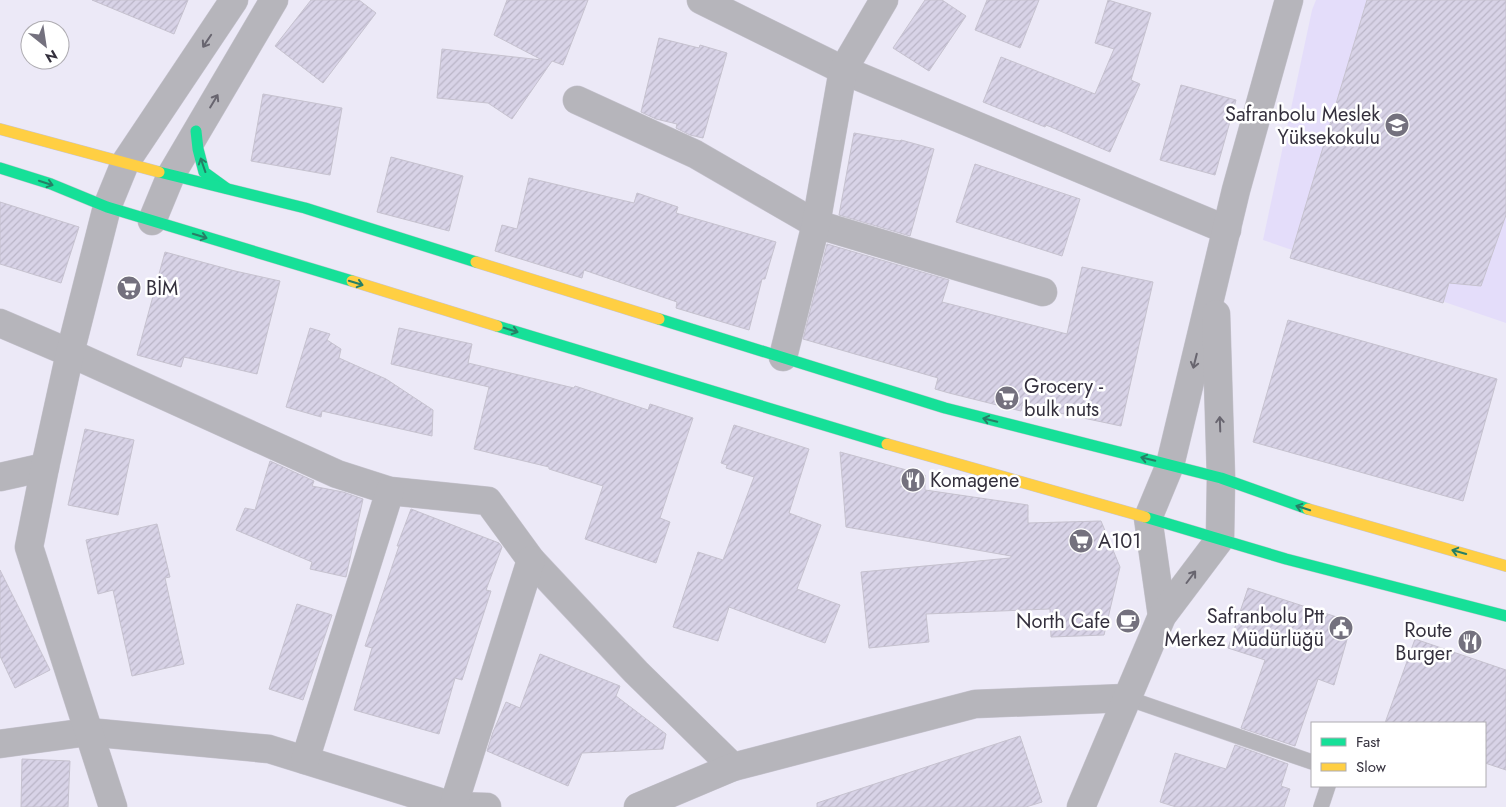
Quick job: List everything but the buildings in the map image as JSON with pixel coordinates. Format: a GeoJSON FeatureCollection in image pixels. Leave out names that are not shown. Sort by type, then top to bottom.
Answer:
{"type":"FeatureCollection","features":[{"type":"Feature","properties":{"kind":"street"},"geometry":{"type":"LineString","coordinates":[[113,807],[29,547],[70,353],[106,207],[125,163],[234,0]]}},
{"type":"Feature","properties":{"kind":"street"},"geometry":{"type":"LineString","coordinates":[[152,221],[171,175],[274,0]]}},
{"type":"Feature","properties":{"kind":"street"},"geometry":{"type":"LineString","coordinates":[[702,0],[843,70],[1227,230]]}},
{"type":"Feature","properties":{"kind":"street"},"geometry":{"type":"LineString","coordinates":[[783,358],[816,224],[843,70],[884,0]]}},
{"type":"Feature","properties":{"kind":"street"},"geometry":{"type":"LineString","coordinates":[[1162,616],[1148,518],[1170,465],[1236,190],[1289,0]]}},
{"type":"Feature","properties":{"kind":"street"},"geometry":{"type":"LineString","coordinates":[[576,100],[696,154],[816,224],[1043,292]]}},
{"type":"Feature","properties":{"kind":"street"},"geometry":{"type":"LineString","coordinates":[[0,129],[171,175],[305,208],[945,408],[1221,478],[1301,507],[1506,566]]}},
{"type":"Feature","properties":{"kind":"street"},"geometry":{"type":"LineString","coordinates":[[196,131],[204,172],[227,189]]}},
{"type":"Feature","properties":{"kind":"street"},"geometry":{"type":"LineString","coordinates":[[0,168],[51,184],[106,207],[905,449],[1286,559],[1506,616]]}},
{"type":"Feature","properties":{"kind":"street"},"geometry":{"type":"LineString","coordinates":[[1081,807],[1162,616],[1220,539],[1221,478],[1215,280]]}},
{"type":"Feature","properties":{"kind":"street"},"geometry":{"type":"LineString","coordinates":[[0,323],[337,474],[390,491],[488,501],[531,560],[636,672],[733,767]]}},
{"type":"Feature","properties":{"kind":"street"},"geometry":{"type":"LineString","coordinates":[[0,477],[45,467]]}},
{"type":"Feature","properties":{"kind":"street"},"geometry":{"type":"LineString","coordinates":[[305,760],[390,491]]}},
{"type":"Feature","properties":{"kind":"street"},"geometry":{"type":"LineString","coordinates":[[453,807],[531,560]]}},
{"type":"Feature","properties":{"kind":"street"},"geometry":{"type":"LineString","coordinates":[[638,807],[733,767],[975,704],[1127,698]]}},
{"type":"Feature","properties":{"kind":"street"},"geometry":{"type":"LineString","coordinates":[[0,744],[88,732],[269,749],[453,807],[486,807]]}},
{"type":"Feature","properties":{"kind":"lane"},"geometry":{"type":"LineString","coordinates":[[1127,698],[1311,762]]}},
{"type":"Feature","properties":{"kind":"lane"},"geometry":{"type":"LineString","coordinates":[[1321,807],[1328,787]]}},
{"type":"Feature","properties":{"kind":"shaded area","name":"Safranbolu Meslek Yüksekokulu"},"geometry":{"type":"Polygon","coordinates":[[[1316,0],[1506,0],[1506,323],[1263,240],[1312,10],[1316,0]]]}},
{"type":"Feature","properties":{"kind":"traffic: fast"},"geometry":{"type":"LineString","coordinates":[[196,131],[204,172],[226,188]]}},
{"type":"Feature","properties":{"kind":"traffic: fast"},"geometry":{"type":"LineString","coordinates":[[0,168],[51,184],[107,207],[352,281]]}},
{"type":"Feature","properties":{"kind":"traffic: fast"},"geometry":{"type":"LineString","coordinates":[[159,172],[305,208],[476,262]]}},
{"type":"Feature","properties":{"kind":"traffic: fast"},"geometry":{"type":"LineString","coordinates":[[659,319],[945,408],[1221,478],[1308,509]]}},
{"type":"Feature","properties":{"kind":"traffic: fast"},"geometry":{"type":"LineString","coordinates":[[497,326],[887,444]]}},
{"type":"Feature","properties":{"kind":"traffic: fast"},"geometry":{"type":"LineString","coordinates":[[1145,517],[1286,559],[1506,616]]}},
{"type":"Feature","properties":{"kind":"traffic: slow"},"geometry":{"type":"LineString","coordinates":[[0,129],[159,172]]}},
{"type":"Feature","properties":{"kind":"traffic: slow"},"geometry":{"type":"LineString","coordinates":[[476,262],[659,319]]}},
{"type":"Feature","properties":{"kind":"traffic: slow"},"geometry":{"type":"LineString","coordinates":[[352,281],[497,326]]}},
{"type":"Feature","properties":{"kind":"traffic: slow"},"geometry":{"type":"LineString","coordinates":[[887,444],[1145,517]]}},
{"type":"Feature","properties":{"kind":"traffic: slow"},"geometry":{"type":"LineString","coordinates":[[1308,509],[1506,566]]}},
{"type":"Feature","properties":{"kind":"place","name":"Safranbolu Meslek Yüksekokulu"},"geometry":{"type":"Point","coordinates":[1397,125]}},
{"type":"Feature","properties":{"kind":"place","name":"BİM"},"geometry":{"type":"Point","coordinates":[129,288]}},
{"type":"Feature","properties":{"kind":"place","name":"Grocery - bulk nuts"},"geometry":{"type":"Point","coordinates":[1007,398]}},
{"type":"Feature","properties":{"kind":"place","name":"Komagene"},"geometry":{"type":"Point","coordinates":[913,480]}},
{"type":"Feature","properties":{"kind":"place","name":"A101"},"geometry":{"type":"Point","coordinates":[1081,541]}},
{"type":"Feature","properties":{"kind":"place","name":"North Cafe"},"geometry":{"type":"Point","coordinates":[1128,621]}},
{"type":"Feature","properties":{"kind":"place","name":"Safranbolu Ptt Merkez Müdürlüğü"},"geometry":{"type":"Point","coordinates":[1341,628]}},
{"type":"Feature","properties":{"kind":"place","name":"Route Burger"},"geometry":{"type":"Point","coordinates":[1470,642]}}]}
